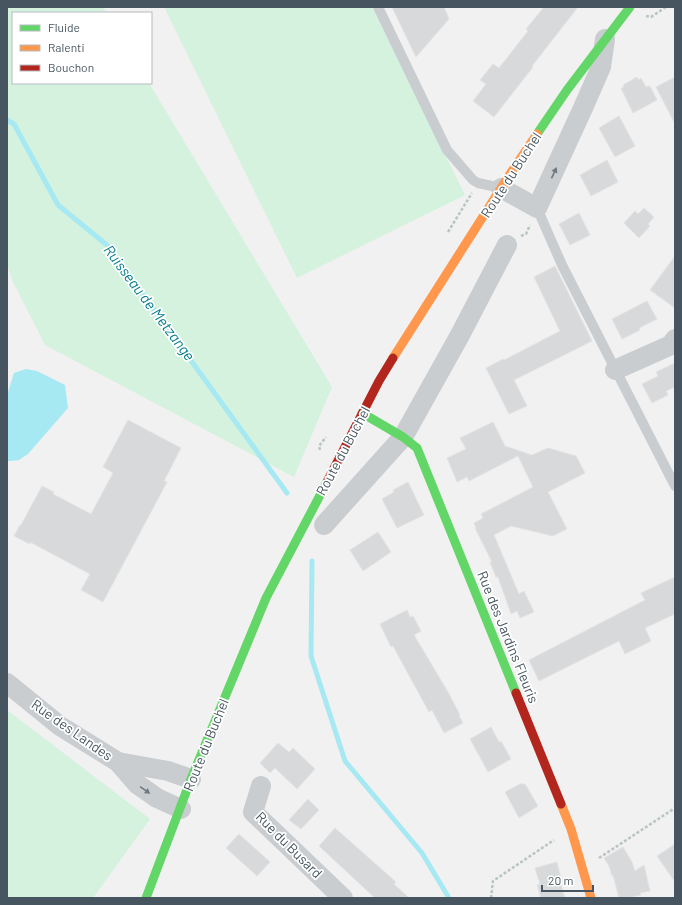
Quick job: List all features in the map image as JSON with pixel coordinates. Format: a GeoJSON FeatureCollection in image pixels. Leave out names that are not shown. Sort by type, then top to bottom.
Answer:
{"type":"FeatureCollection","features":[{"type":"Feature","properties":{"kind":"main road","name":"Route du Buchel"},"geometry":{"type":"LineString","coordinates":[[146,898],[181,809],[191,779],[266,598],[379,381],[501,188],[567,90],[630,7]]}},
{"type":"Feature","properties":{"kind":"main road","name":"Rue des Jardins Fleuris"},"geometry":{"type":"LineString","coordinates":[[362,413],[403,437],[417,448],[571,828],[591,898]]}},
{"type":"Feature","properties":{"kind":"street","name":"Route du Buchel"},"geometry":{"type":"LineString","coordinates":[[537,208],[601,67],[605,39]]}},
{"type":"Feature","properties":{"kind":"street"},"geometry":{"type":"LineString","coordinates":[[501,188],[537,208]]}},
{"type":"Feature","properties":{"kind":"street","name":"Route du Buchel"},"geometry":{"type":"LineString","coordinates":[[324,525],[403,437],[460,335],[507,244]]}},
{"type":"Feature","properties":{"kind":"street"},"geometry":{"type":"LineString","coordinates":[[615,370],[674,343]]}},
{"type":"Feature","properties":{"kind":"street","name":"Rue des Landes"},"geometry":{"type":"LineString","coordinates":[[7,684],[60,726],[118,762],[137,784],[157,798],[181,809]]}},
{"type":"Feature","properties":{"kind":"street","name":"Rue des Landes"},"geometry":{"type":"LineString","coordinates":[[118,762],[168,771],[191,779]]}},
{"type":"Feature","properties":{"kind":"street","name":"Rue du Busard"},"geometry":{"type":"LineString","coordinates":[[261,786],[253,812],[343,898]]}},
{"type":"Feature","properties":{"kind":"lane"},"geometry":{"type":"LineString","coordinates":[[378,7],[447,150],[473,180],[478,183],[501,188]]}},
{"type":"Feature","properties":{"kind":"lane"},"geometry":{"type":"LineString","coordinates":[[537,208],[562,265],[675,486]]}},
{"type":"Feature","properties":{"kind":"path"},"geometry":{"type":"LineString","coordinates":[[507,244],[526,234],[537,208]]}},
{"type":"Feature","properties":{"kind":"path"},"geometry":{"type":"LineString","coordinates":[[583,868],[675,808]]}},
{"type":"Feature","properties":{"kind":"path"},"geometry":{"type":"LineString","coordinates":[[491,898],[493,881],[571,828]]}},
{"type":"Feature","properties":{"kind":"green space"},"geometry":{"type":"Polygon","coordinates":[[[7,7],[103,7],[106,12],[12,12],[12,84],[150,84],[332,387],[294,477],[45,345],[12,280],[7,264],[7,7]]]}},
{"type":"Feature","properties":{"kind":"green space"},"geometry":{"type":"Polygon","coordinates":[[[164,7],[372,7],[465,195],[297,278],[164,7]]]}},
{"type":"Feature","properties":{"kind":"green space"},"geometry":{"type":"Polygon","coordinates":[[[7,710],[150,819],[93,898],[7,898],[7,710]]]}},
{"type":"Feature","properties":{"kind":"water"},"geometry":{"type":"Polygon","coordinates":[[[26,369],[37,371],[65,385],[68,408],[28,454],[19,460],[7,461],[7,395],[14,373],[26,369]]]}},
{"type":"Feature","properties":{"kind":"building"},"geometry":{"type":"Polygon","coordinates":[[[392,7],[444,7],[449,19],[416,57],[392,7]]]}},
{"type":"Feature","properties":{"kind":"building"},"geometry":{"type":"Polygon","coordinates":[[[544,7],[578,7],[494,117],[473,101],[486,84],[480,80],[493,64],[499,68],[528,31],[526,29],[544,7]]]}},
{"type":"Feature","properties":{"kind":"building"},"geometry":{"type":"Polygon","coordinates":[[[637,77],[638,80],[641,78],[646,87],[650,86],[657,100],[633,113],[621,88],[624,87],[623,85],[637,77]]]}},
{"type":"Feature","properties":{"kind":"building"},"geometry":{"type":"Polygon","coordinates":[[[675,77],[675,124],[656,87],[675,77]]]}},
{"type":"Feature","properties":{"kind":"building"},"geometry":{"type":"Polygon","coordinates":[[[619,116],[635,146],[615,157],[599,128],[619,116]]]}},
{"type":"Feature","properties":{"kind":"building"},"geometry":{"type":"Polygon","coordinates":[[[607,160],[618,182],[591,196],[580,175],[607,160]]]}},
{"type":"Feature","properties":{"kind":"building"},"geometry":{"type":"Polygon","coordinates":[[[644,208],[654,217],[648,224],[650,226],[639,238],[624,223],[635,211],[638,214],[644,208]]]}},
{"type":"Feature","properties":{"kind":"building"},"geometry":{"type":"Polygon","coordinates":[[[579,213],[590,235],[570,245],[559,224],[579,213]]]}},
{"type":"Feature","properties":{"kind":"building"},"geometry":{"type":"Polygon","coordinates":[[[675,256],[675,308],[650,290],[675,256]]]}},
{"type":"Feature","properties":{"kind":"building"},"geometry":{"type":"Polygon","coordinates":[[[555,266],[592,341],[514,380],[527,406],[509,414],[486,368],[560,331],[534,277],[555,266]]]}},
{"type":"Feature","properties":{"kind":"building"},"geometry":{"type":"Polygon","coordinates":[[[647,301],[657,319],[622,339],[612,319],[647,301]]]}},
{"type":"Feature","properties":{"kind":"building"},"geometry":{"type":"Polygon","coordinates":[[[675,363],[675,387],[666,391],[668,395],[652,403],[642,384],[658,376],[656,372],[675,363]]]}},
{"type":"Feature","properties":{"kind":"building"},"geometry":{"type":"Polygon","coordinates":[[[128,420],[181,448],[164,481],[167,482],[103,602],[81,590],[90,574],[30,542],[30,544],[14,536],[42,486],[54,492],[53,494],[91,514],[113,473],[103,467],[128,420]]]}},
{"type":"Feature","properties":{"kind":"building"},"geometry":{"type":"Polygon","coordinates":[[[493,422],[505,446],[532,455],[548,448],[576,456],[585,473],[548,492],[567,529],[553,536],[511,526],[494,535],[519,594],[524,591],[534,612],[520,618],[517,611],[511,614],[498,577],[496,577],[490,562],[492,562],[474,523],[483,518],[481,514],[533,487],[518,456],[469,481],[467,477],[457,482],[447,458],[466,449],[460,438],[493,422]]]}},
{"type":"Feature","properties":{"kind":"building"},"geometry":{"type":"Polygon","coordinates":[[[408,482],[424,515],[397,528],[382,499],[394,492],[393,490],[408,482]]]}},
{"type":"Feature","properties":{"kind":"building"},"geometry":{"type":"Polygon","coordinates":[[[378,532],[391,552],[363,571],[350,550],[378,532]]]}},
{"type":"Feature","properties":{"kind":"building"},"geometry":{"type":"Polygon","coordinates":[[[675,577],[675,614],[645,628],[651,641],[625,654],[619,641],[539,681],[529,660],[645,600],[641,593],[675,577]]]}},
{"type":"Feature","properties":{"kind":"building"},"geometry":{"type":"Polygon","coordinates":[[[407,610],[410,617],[413,616],[421,631],[414,635],[448,692],[463,723],[444,733],[432,710],[429,712],[393,646],[391,647],[380,624],[407,610]]]}},
{"type":"Feature","properties":{"kind":"building"},"geometry":{"type":"Polygon","coordinates":[[[491,727],[511,759],[488,772],[470,739],[491,727]]]}},
{"type":"Feature","properties":{"kind":"building"},"geometry":{"type":"Polygon","coordinates":[[[278,743],[289,752],[293,748],[315,769],[297,789],[275,768],[270,773],[260,763],[278,743]]]}},
{"type":"Feature","properties":{"kind":"building"},"geometry":{"type":"Polygon","coordinates":[[[520,784],[525,784],[538,806],[519,818],[505,792],[520,784]]]}},
{"type":"Feature","properties":{"kind":"building"},"geometry":{"type":"Polygon","coordinates":[[[308,799],[319,810],[301,829],[289,820],[308,799]]]}},
{"type":"Feature","properties":{"kind":"building"},"geometry":{"type":"Polygon","coordinates":[[[335,828],[396,882],[394,884],[409,898],[375,898],[319,846],[335,828]]]}},
{"type":"Feature","properties":{"kind":"building"},"geometry":{"type":"Polygon","coordinates":[[[239,834],[270,862],[257,876],[226,848],[239,834]]]}},
{"type":"Feature","properties":{"kind":"building"},"geometry":{"type":"Polygon","coordinates":[[[675,844],[675,882],[657,856],[675,844]]]}},
{"type":"Feature","properties":{"kind":"building"},"geometry":{"type":"Polygon","coordinates":[[[623,847],[632,862],[635,871],[644,865],[650,891],[640,893],[641,895],[619,898],[613,875],[612,876],[609,866],[604,858],[623,847]]]}},
{"type":"Feature","properties":{"kind":"building"},"geometry":{"type":"Polygon","coordinates":[[[557,862],[561,879],[559,879],[565,898],[541,898],[537,885],[540,884],[535,868],[557,862]]]}},
{"type":"Feature","properties":{"kind":"waterway","name":"Ruisseau de Metzange"},"geometry":{"type":"LineString","coordinates":[[7,120],[14,124],[58,205],[108,246],[287,493]]}},
{"type":"Feature","properties":{"kind":"waterway","name":"Ruisseau de Metzange"},"geometry":{"type":"LineString","coordinates":[[312,561],[311,656],[345,761],[422,853],[449,898]]}},
{"type":"Feature","properties":{"kind":"traffic: fast"},"geometry":{"type":"LineString","coordinates":[[537,134],[567,90],[630,7]]}},
{"type":"Feature","properties":{"kind":"traffic: fast"},"geometry":{"type":"LineString","coordinates":[[362,413],[403,437],[417,448],[516,693]]}},
{"type":"Feature","properties":{"kind":"traffic: fast"},"geometry":{"type":"LineString","coordinates":[[146,898],[191,779],[266,598],[328,480]]}},
{"type":"Feature","properties":{"kind":"traffic: slow"},"geometry":{"type":"LineString","coordinates":[[393,358],[537,134]]}},
{"type":"Feature","properties":{"kind":"traffic: slow"},"geometry":{"type":"LineString","coordinates":[[561,804],[571,829],[591,898]]}},
{"type":"Feature","properties":{"kind":"traffic: jam"},"geometry":{"type":"LineString","coordinates":[[328,480],[379,381],[393,358]]}},
{"type":"Feature","properties":{"kind":"traffic: jam"},"geometry":{"type":"LineString","coordinates":[[516,693],[561,804]]}}]}
